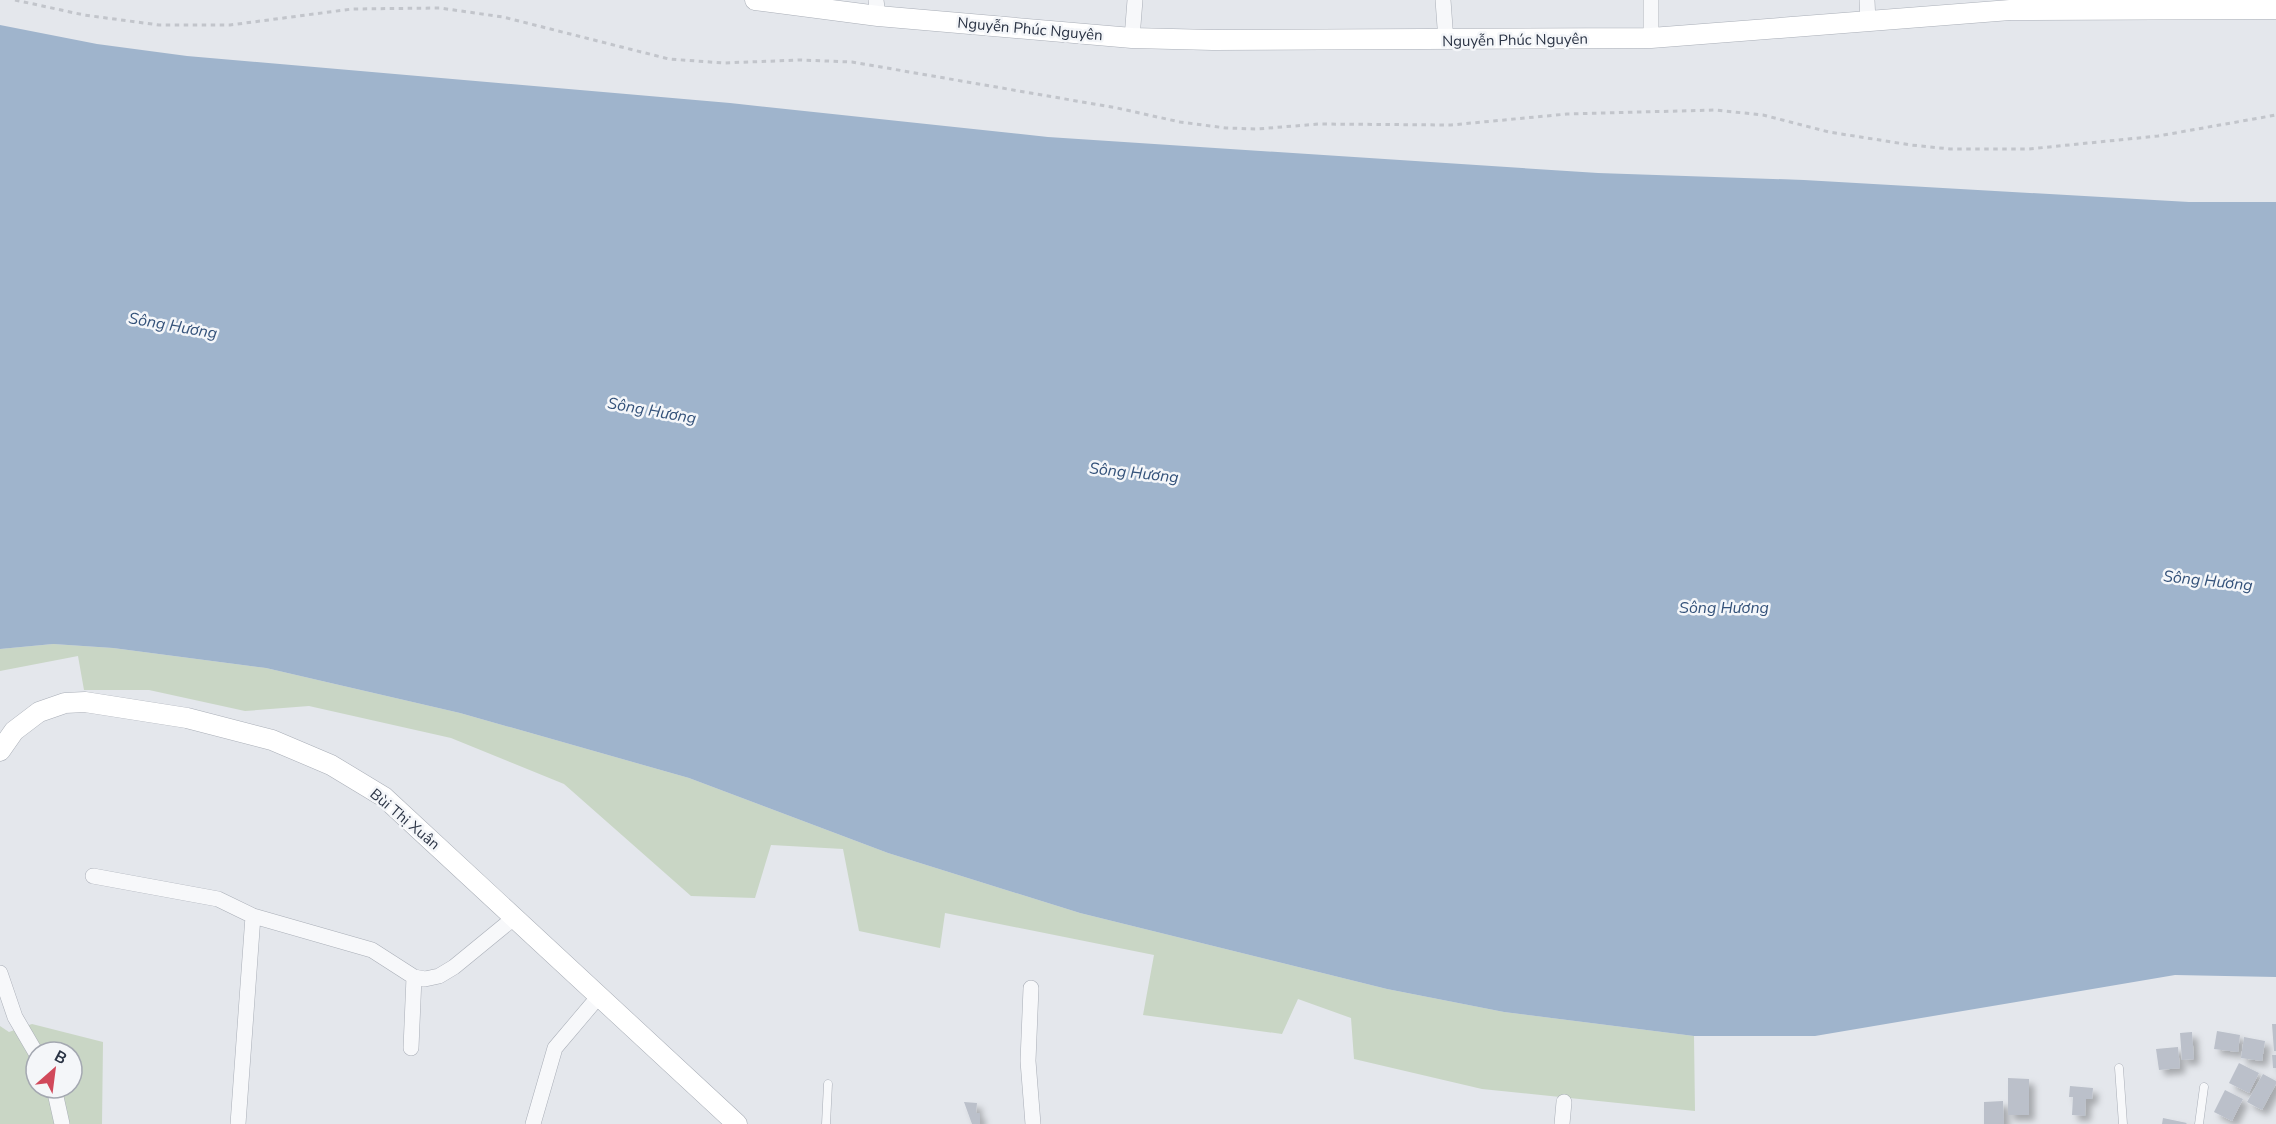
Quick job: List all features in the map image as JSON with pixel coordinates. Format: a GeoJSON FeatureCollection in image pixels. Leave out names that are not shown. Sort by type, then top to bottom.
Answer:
{"type":"FeatureCollection","features":[{"type":"Feature","properties":{"kind":"main road","name":"Nguyễn Phúc Nguyên"},"geometry":{"type":"LineString","coordinates":[[755,0],[877,8],[1132,38],[1446,41],[1651,39],[1868,22],[2010,5],[2244,4],[2276,9]]}},
{"type":"Feature","properties":{"kind":"main road","name":"Bùi Thị Xuân"},"geometry":{"type":"LineString","coordinates":[[0,751],[14,731],[39,712],[65,703],[85,702],[187,718],[272,740],[331,765],[384,797],[737,1124]]}},
{"type":"Feature","properties":{"kind":"street"},"geometry":{"type":"LineString","coordinates":[[1132,38],[1135,0]]}},
{"type":"Feature","properties":{"kind":"street"},"geometry":{"type":"LineString","coordinates":[[1443,0],[1446,41]]}},
{"type":"Feature","properties":{"kind":"street"},"geometry":{"type":"LineString","coordinates":[[1651,0],[1651,39]]}},
{"type":"Feature","properties":{"kind":"street"},"geometry":{"type":"LineString","coordinates":[[1867,0],[1868,22]]}},
{"type":"Feature","properties":{"kind":"street"},"geometry":{"type":"LineString","coordinates":[[93,876],[198,894],[236,906],[253,916],[372,950],[414,977],[425,979],[439,976],[454,967],[515,917]]}},
{"type":"Feature","properties":{"kind":"street"},"geometry":{"type":"LineString","coordinates":[[238,1124],[253,916]]}},
{"type":"Feature","properties":{"kind":"street"},"geometry":{"type":"LineString","coordinates":[[0,973],[15,1017],[28,1040]]}},
{"type":"Feature","properties":{"kind":"street"},"geometry":{"type":"LineString","coordinates":[[411,1048],[414,977]]}},
{"type":"Feature","properties":{"kind":"street"},"geometry":{"type":"LineString","coordinates":[[1031,988],[1028,1061],[1033,1124]]}},
{"type":"Feature","properties":{"kind":"street"},"geometry":{"type":"LineString","coordinates":[[533,1124],[555,1048],[599,996]]}},
{"type":"Feature","properties":{"kind":"street"},"geometry":{"type":"LineString","coordinates":[[57,1100],[63,1124]]}},
{"type":"Feature","properties":{"kind":"street"},"geometry":{"type":"LineString","coordinates":[[1562,1124],[1564,1102]]}},
{"type":"Feature","properties":{"kind":"lane"},"geometry":{"type":"LineString","coordinates":[[2120,1068],[2123,1124]]}},
{"type":"Feature","properties":{"kind":"lane"},"geometry":{"type":"LineString","coordinates":[[826,1124],[828,1084]]}},
{"type":"Feature","properties":{"kind":"lane"},"geometry":{"type":"LineString","coordinates":[[2199,1124],[2204,1087]]}},
{"type":"Feature","properties":{"kind":"path"},"geometry":{"type":"LineString","coordinates":[[15,0],[84,15],[159,25],[230,25],[352,9],[440,8],[503,17],[669,59],[723,63],[800,60],[852,62],[1226,128],[1257,129],[1319,124],[1451,125],[1567,114],[1715,110],[1763,115],[1829,132],[1911,145],[1950,149],[2030,149],[2158,136],[2276,115]]}},
{"type":"Feature","properties":{"kind":"green space"},"geometry":{"type":"Polygon","coordinates":[[[53,644],[113,648],[266,668],[460,713],[689,778],[888,853],[1080,913],[1387,989],[1504,1012],[1694,1036],[1695,1111],[1482,1089],[1354,1059],[1351,1018],[1298,999],[1282,1034],[1143,1015],[1154,955],[945,913],[940,948],[859,931],[843,849],[771,845],[755,898],[691,896],[564,784],[451,738],[309,706],[245,711],[149,690],[84,690],[78,656],[0,671],[0,649],[53,644]]]}},
{"type":"Feature","properties":{"kind":"green space"},"geometry":{"type":"Polygon","coordinates":[[[32,1024],[103,1042],[102,1124],[0,1124],[0,1026],[9,1032],[32,1024]]]}},
{"type":"Feature","properties":{"kind":"water","name":"Sông Hương"},"geometry":{"type":"Polygon","coordinates":[[[0,25],[97,44],[187,56],[730,103],[1048,137],[1598,173],[1804,180],[2189,202],[2276,202],[2276,977],[2175,975],[1815,1036],[1694,1036],[1504,1012],[1387,989],[1080,913],[888,853],[689,778],[460,713],[266,668],[113,648],[53,644],[0,649],[0,25]]]}},
{"type":"Feature","properties":{"kind":"building"},"geometry":{"type":"Polygon","coordinates":[[[2272,1024],[2276,1024],[2276,1051],[2274,1051],[2272,1024]]]}},
{"type":"Feature","properties":{"kind":"building"},"geometry":{"type":"Polygon","coordinates":[[[2217,1031],[2240,1035],[2238,1052],[2214,1049],[2217,1031]]]}},
{"type":"Feature","properties":{"kind":"building"},"geometry":{"type":"Polygon","coordinates":[[[2192,1032],[2194,1059],[2182,1060],[2180,1033],[2192,1032]]]}},
{"type":"Feature","properties":{"kind":"building"},"geometry":{"type":"Polygon","coordinates":[[[2244,1037],[2265,1041],[2262,1061],[2241,1058],[2244,1037]]]}},
{"type":"Feature","properties":{"kind":"building"},"geometry":{"type":"Polygon","coordinates":[[[2178,1047],[2180,1068],[2159,1070],[2156,1049],[2178,1047]]]}},
{"type":"Feature","properties":{"kind":"building"},"geometry":{"type":"Polygon","coordinates":[[[2272,1055],[2276,1055],[2276,1068],[2273,1068],[2272,1055]]]}},
{"type":"Feature","properties":{"kind":"building"},"geometry":{"type":"Polygon","coordinates":[[[2239,1063],[2259,1073],[2249,1093],[2229,1083],[2239,1063]]]}},
{"type":"Feature","properties":{"kind":"building"},"geometry":{"type":"Polygon","coordinates":[[[2263,1074],[2276,1081],[2276,1084],[2262,1110],[2247,1102],[2263,1074]]]}},
{"type":"Feature","properties":{"kind":"building"},"geometry":{"type":"Polygon","coordinates":[[[2008,1078],[2029,1079],[2029,1115],[2008,1115],[2008,1078]]]}},
{"type":"Feature","properties":{"kind":"building"},"geometry":{"type":"Polygon","coordinates":[[[2070,1086],[2093,1088],[2092,1099],[2086,1099],[2085,1116],[2072,1115],[2073,1097],[2069,1097],[2070,1086]]]}},
{"type":"Feature","properties":{"kind":"building"},"geometry":{"type":"Polygon","coordinates":[[[2225,1090],[2243,1099],[2232,1121],[2214,1112],[2225,1090]]]}},
{"type":"Feature","properties":{"kind":"building"},"geometry":{"type":"Polygon","coordinates":[[[2003,1101],[2004,1124],[1984,1124],[1984,1102],[2003,1101]]]}},
{"type":"Feature","properties":{"kind":"building"},"geometry":{"type":"Polygon","coordinates":[[[964,1102],[977,1103],[976,1113],[980,1113],[980,1124],[972,1124],[964,1102]]]}},
{"type":"Feature","properties":{"kind":"building"},"geometry":{"type":"Polygon","coordinates":[[[2163,1118],[2187,1123],[2162,1124],[2163,1118]]]}}]}
